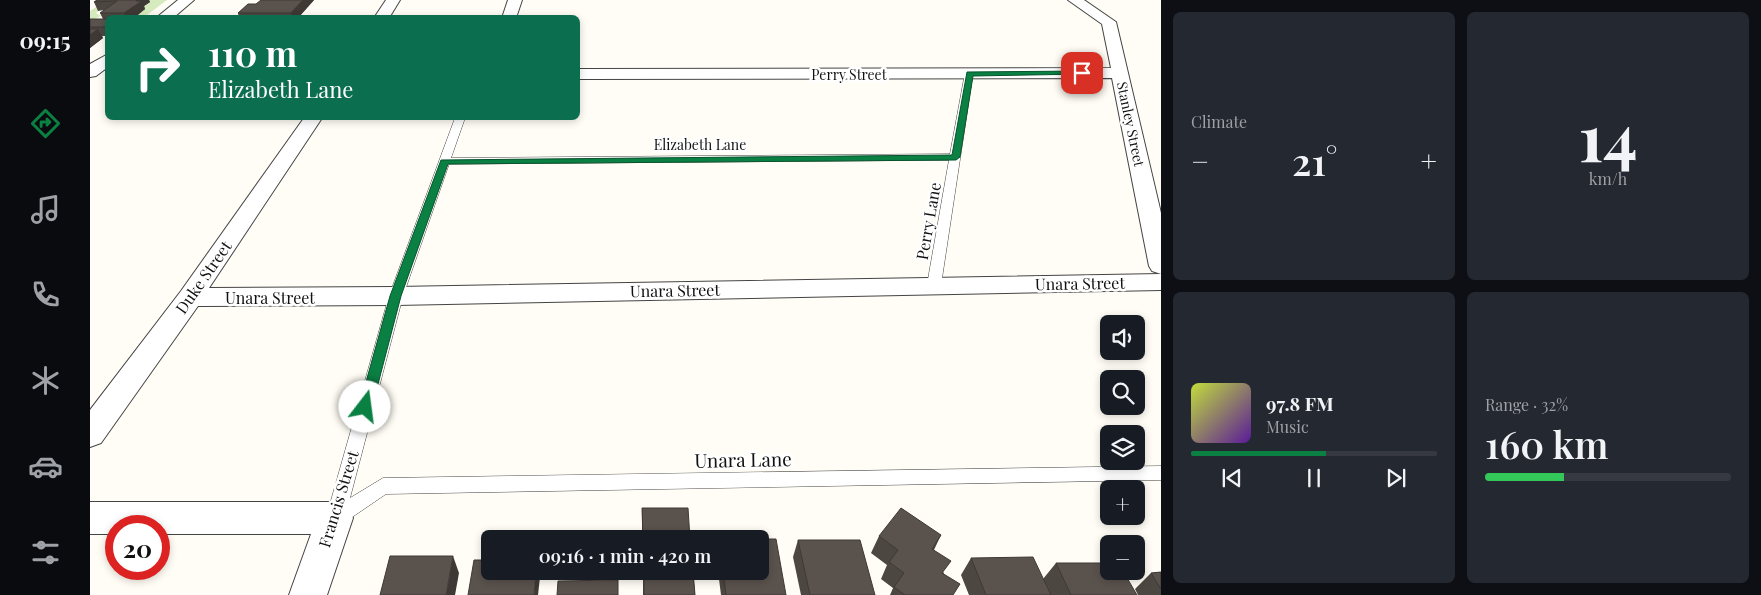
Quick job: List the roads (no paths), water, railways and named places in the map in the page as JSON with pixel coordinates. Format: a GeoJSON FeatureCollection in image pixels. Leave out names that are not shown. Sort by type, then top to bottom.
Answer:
{"type":"FeatureCollection","features":[{"type":"Feature","properties":{"kind":"street"},"geometry":{"type":"LineString","coordinates":[[167,15],[187,0]]}},
{"type":"Feature","properties":{"kind":"street"},"geometry":{"type":"LineString","coordinates":[[383,15],[393,0]]}},
{"type":"Feature","properties":{"kind":"street"},"geometry":{"type":"LineString","coordinates":[[510,15],[516,0]]}},
{"type":"Feature","properties":{"kind":"street","name":"Stanley Street"},"geometry":{"type":"LineString","coordinates":[[1075,0],[1108,22],[1161,266]]}},
{"type":"Feature","properties":{"kind":"street"},"geometry":{"type":"LineString","coordinates":[[90,72],[105,61]]}},
{"type":"Feature","properties":{"kind":"street","name":"Perry Street"},"geometry":{"type":"LineString","coordinates":[[580,74],[1120,73]]}},
{"type":"Feature","properties":{"kind":"street","name":"Duke Street"},"geometry":{"type":"LineString","coordinates":[[90,434],[190,297],[312,120]]}},
{"type":"Feature","properties":{"kind":"street","name":"Unara Street"},"geometry":{"type":"LineString","coordinates":[[190,297],[396,296],[1161,282]]}},
{"type":"Feature","properties":{"kind":"street"},"geometry":{"type":"LineString","coordinates":[[90,518],[335,518]]}},
{"type":"Feature","properties":{"kind":"street","name":"Francis Street"},"geometry":{"type":"LineString","coordinates":[[308,595],[335,518]]}},
{"type":"Feature","properties":{"kind":"lane","name":"Perry Lane"},"geometry":{"type":"LineString","coordinates":[[934,285],[969,74]]}},
{"type":"Feature","properties":{"kind":"lane","name":"Francis Street"},"geometry":{"type":"LineString","coordinates":[[335,518],[396,296],[459,120]]}},
{"type":"Feature","properties":{"kind":"lane","name":"Elizabeth Lane"},"geometry":{"type":"LineString","coordinates":[[444,162],[956,157]]}},
{"type":"Feature","properties":{"kind":"lane","name":"Unara Lane"},"geometry":{"type":"LineString","coordinates":[[335,518],[383,486],[1161,473]]}}]}
